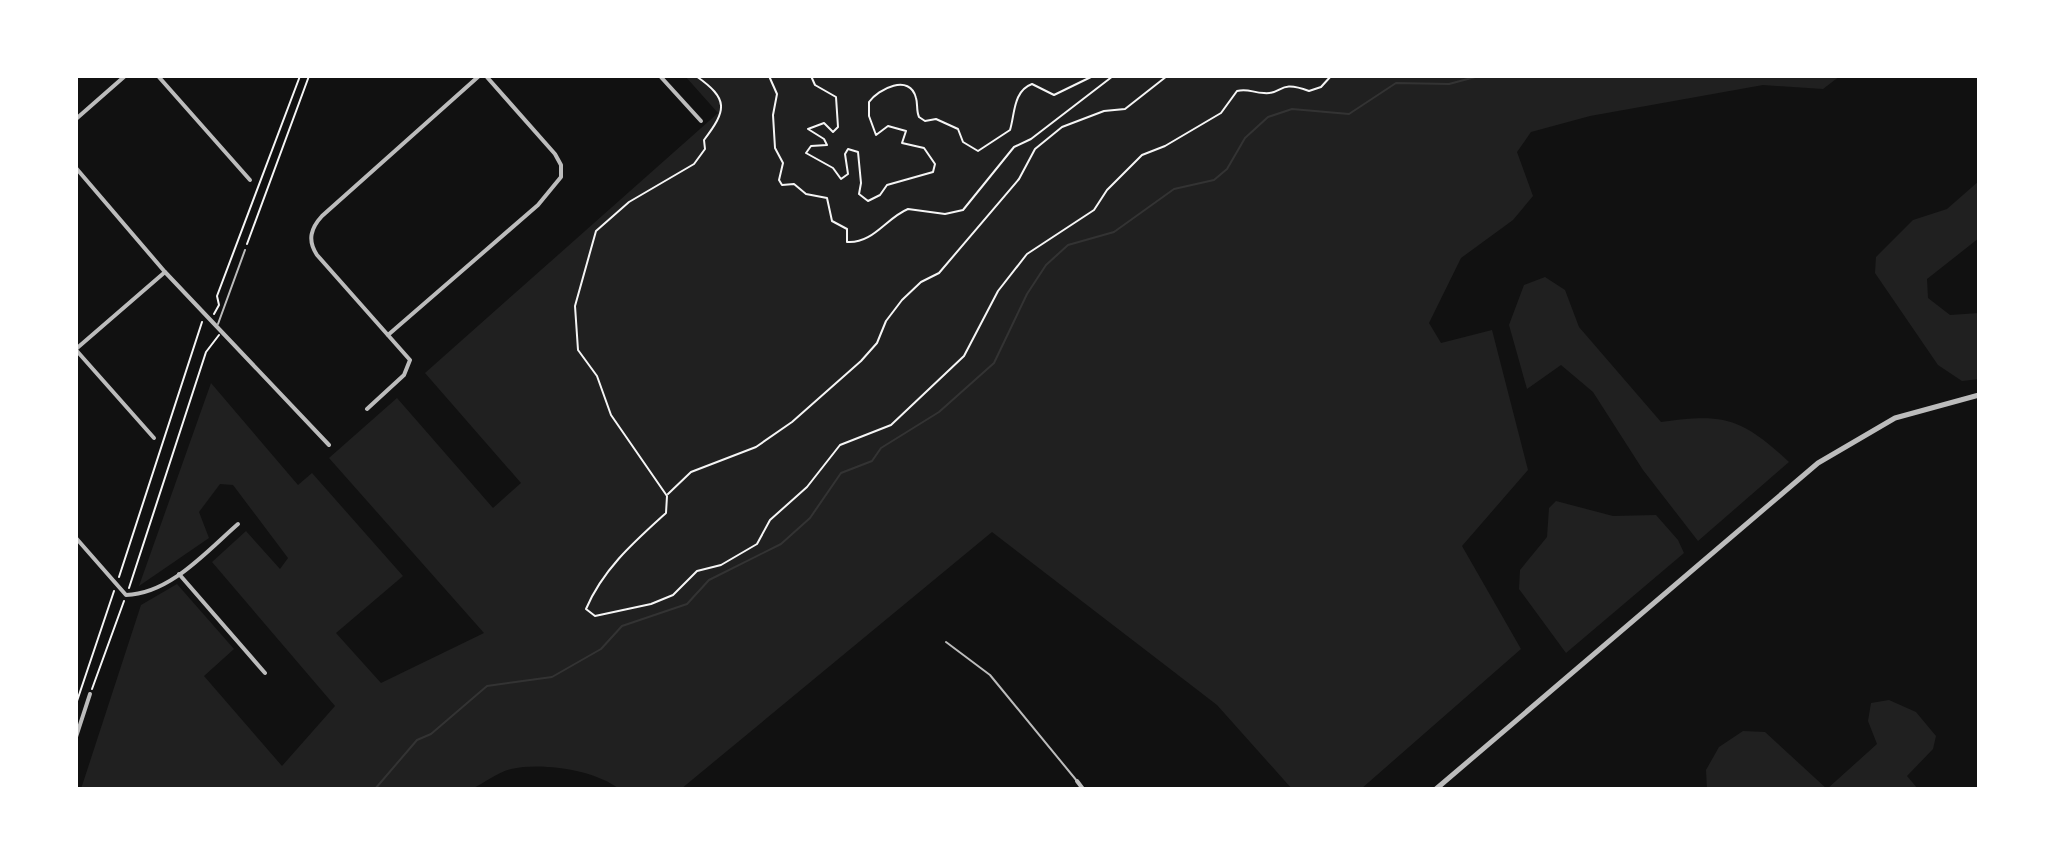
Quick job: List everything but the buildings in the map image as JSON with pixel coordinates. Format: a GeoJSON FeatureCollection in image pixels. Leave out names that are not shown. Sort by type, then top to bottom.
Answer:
{"type":"FeatureCollection","features":[{"type":"Feature","properties":{"kind":"street"},"geometry":{"type":"LineString","coordinates":[[76,119],[125,76]]}},
{"type":"Feature","properties":{"kind":"street"},"geometry":{"type":"LineString","coordinates":[[158,76],[250,180]]}},
{"type":"Feature","properties":{"kind":"street"},"geometry":{"type":"LineString","coordinates":[[367,409],[409,369],[410,360],[317,255],[311,235],[320,219],[479,76]]}},
{"type":"Feature","properties":{"kind":"street"},"geometry":{"type":"LineString","coordinates":[[388,335],[538,205],[561,177],[561,165],[555,154],[486,76]]}},
{"type":"Feature","properties":{"kind":"street"},"geometry":{"type":"LineString","coordinates":[[660,76],[701,121]]}},
{"type":"Feature","properties":{"kind":"street"},"geometry":{"type":"LineString","coordinates":[[76,168],[165,272],[329,445]]}},
{"type":"Feature","properties":{"kind":"street"},"geometry":{"type":"LineString","coordinates":[[154,438],[76,350],[165,272]]}},
{"type":"Feature","properties":{"kind":"street"},"geometry":{"type":"LineString","coordinates":[[1436,789],[1818,463],[1895,418],[1979,395]]}},
{"type":"Feature","properties":{"kind":"street"},"geometry":{"type":"LineString","coordinates":[[76,538],[126,595],[156,589],[179,574],[238,524]]}},
{"type":"Feature","properties":{"kind":"street"},"geometry":{"type":"LineString","coordinates":[[179,574],[265,673]]}},
{"type":"Feature","properties":{"kind":"street"},"geometry":{"type":"LineString","coordinates":[[76,737],[90,694]]}},
{"type":"Feature","properties":{"kind":"street"},"geometry":{"type":"LineString","coordinates":[[1077,781],[1083,789]]}},
{"type":"Feature","properties":{"kind":"lane"},"geometry":{"type":"LineString","coordinates":[[217,327],[245,250]]}},
{"type":"Feature","properties":{"kind":"lane"},"geometry":{"type":"LineString","coordinates":[[946,642],[990,675],[1077,781]]}},
{"type":"Feature","properties":{"kind":"path"},"geometry":{"type":"LineString","coordinates":[[76,704],[199,324],[209,318],[219,305],[217,296],[300,76]]}},
{"type":"Feature","properties":{"kind":"path"},"geometry":{"type":"LineString","coordinates":[[245,250],[309,76]]}},
{"type":"Feature","properties":{"kind":"path"},"geometry":{"type":"LineString","coordinates":[[696,76],[720,97],[723,107],[717,126],[704,140],[705,149],[694,164],[629,202],[596,231],[575,306],[578,350],[597,376],[611,415],[667,496],[666,513],[616,560],[597,585],[586,609],[595,616],[651,604],[673,595],[697,571],[721,565],[757,544],[770,520],[807,487],[840,445],[876,433],[899,419],[964,356],[1010,272],[1041,243],[1094,210],[1114,181],[1142,155],[1165,146],[1221,113],[1237,91],[1264,93],[1293,85],[1309,91],[1321,87],[1331,76]]}},
{"type":"Feature","properties":{"kind":"path"},"geometry":{"type":"LineString","coordinates":[[769,76],[777,94],[773,115],[775,148],[783,163],[779,180],[782,185],[794,184],[806,194],[827,198],[831,204],[832,221],[836,226],[847,229],[847,242],[855,243],[867,239],[908,209],[945,214],[963,210],[1014,147],[1031,139],[1113,76]]}},
{"type":"Feature","properties":{"kind":"path"},"geometry":{"type":"LineString","coordinates":[[811,76],[815,85],[836,97],[838,127],[833,132],[824,123],[812,125],[808,129],[811,133],[824,139],[827,145],[811,146],[806,153],[833,168],[841,179],[848,174],[845,154],[848,149],[858,152],[859,194],[868,201],[876,199],[887,185],[933,172],[935,164],[924,148],[902,143],[906,131],[888,126],[876,135],[872,131],[869,102],[883,87],[893,85],[911,90],[916,96],[919,117],[925,121],[936,119],[958,129],[963,142],[978,151],[1010,130],[1018,95],[1026,86],[1032,84],[1054,95],[1093,76]]}},
{"type":"Feature","properties":{"kind":"path"},"geometry":{"type":"LineString","coordinates":[[667,496],[691,472],[756,447],[792,422],[861,361],[877,343],[886,321],[902,300],[921,282],[939,273],[1019,179],[1035,149],[1062,127],[1104,111],[1125,109],[1167,76]]}},
{"type":"Feature","properties":{"kind":"path"},"geometry":{"type":"LineString","coordinates":[[90,694],[206,352],[222,332]]}},
{"type":"Feature","properties":{"kind":"shaded area"},"geometry":{"type":"Polygon","coordinates":[[[685,76],[1840,76],[1823,89],[1763,85],[1590,116],[1531,132],[1517,152],[1533,196],[1513,220],[1461,258],[1429,323],[1441,343],[1492,330],[1528,470],[1462,546],[1521,649],[1361,789],[1292,789],[1217,705],[992,532],[681,789],[619,789],[583,772],[537,766],[506,770],[472,789],[81,789],[141,605],[177,584],[234,649],[204,676],[282,766],[335,706],[212,562],[246,531],[280,569],[288,558],[233,485],[220,484],[199,512],[209,538],[139,586],[211,383],[298,485],[312,473],[403,576],[336,633],[381,683],[484,633],[329,458],[397,398],[493,508],[521,483],[425,373],[718,113],[685,76]]]}},
{"type":"Feature","properties":{"kind":"shaded area"},"geometry":{"type":"Polygon","coordinates":[[[1979,181],[1979,238],[1927,279],[1928,298],[1950,315],[1979,313],[1979,379],[1962,381],[1938,365],[1875,273],[1876,257],[1913,220],[1947,209],[1979,181]]]}},
{"type":"Feature","properties":{"kind":"shaded area"},"geometry":{"type":"Polygon","coordinates":[[[1545,277],[1565,290],[1579,327],[1661,422],[1701,418],[1731,422],[1758,436],[1789,462],[1698,541],[1643,470],[1593,392],[1561,365],[1527,389],[1509,325],[1524,285],[1545,277]]]}},
{"type":"Feature","properties":{"kind":"shaded area"},"geometry":{"type":"Polygon","coordinates":[[[1556,501],[1613,516],[1656,515],[1678,540],[1684,553],[1566,653],[1519,589],[1520,570],[1547,537],[1549,508],[1556,501]]]}},
{"type":"Feature","properties":{"kind":"shaded area"},"geometry":{"type":"Polygon","coordinates":[[[1889,700],[1916,712],[1936,736],[1933,749],[1907,776],[1918,789],[1827,789],[1877,744],[1868,721],[1871,703],[1889,700]]]}},
{"type":"Feature","properties":{"kind":"shaded area"},"geometry":{"type":"Polygon","coordinates":[[[1743,731],[1765,732],[1827,789],[1707,789],[1706,770],[1719,747],[1743,731]]]}},
{"type":"Feature","properties":{"kind":"waterway"},"geometry":{"type":"LineString","coordinates":[[375,789],[417,740],[431,734],[487,686],[552,677],[601,649],[622,626],[687,604],[709,580],[781,544],[810,518],[841,473],[872,461],[881,448],[939,412],[994,363],[1027,294],[1046,265],[1068,245],[1114,232],[1174,189],[1214,180],[1227,169],[1245,138],[1268,117],[1292,109],[1349,114],[1396,83],[1449,84],[1479,76]]}}]}
